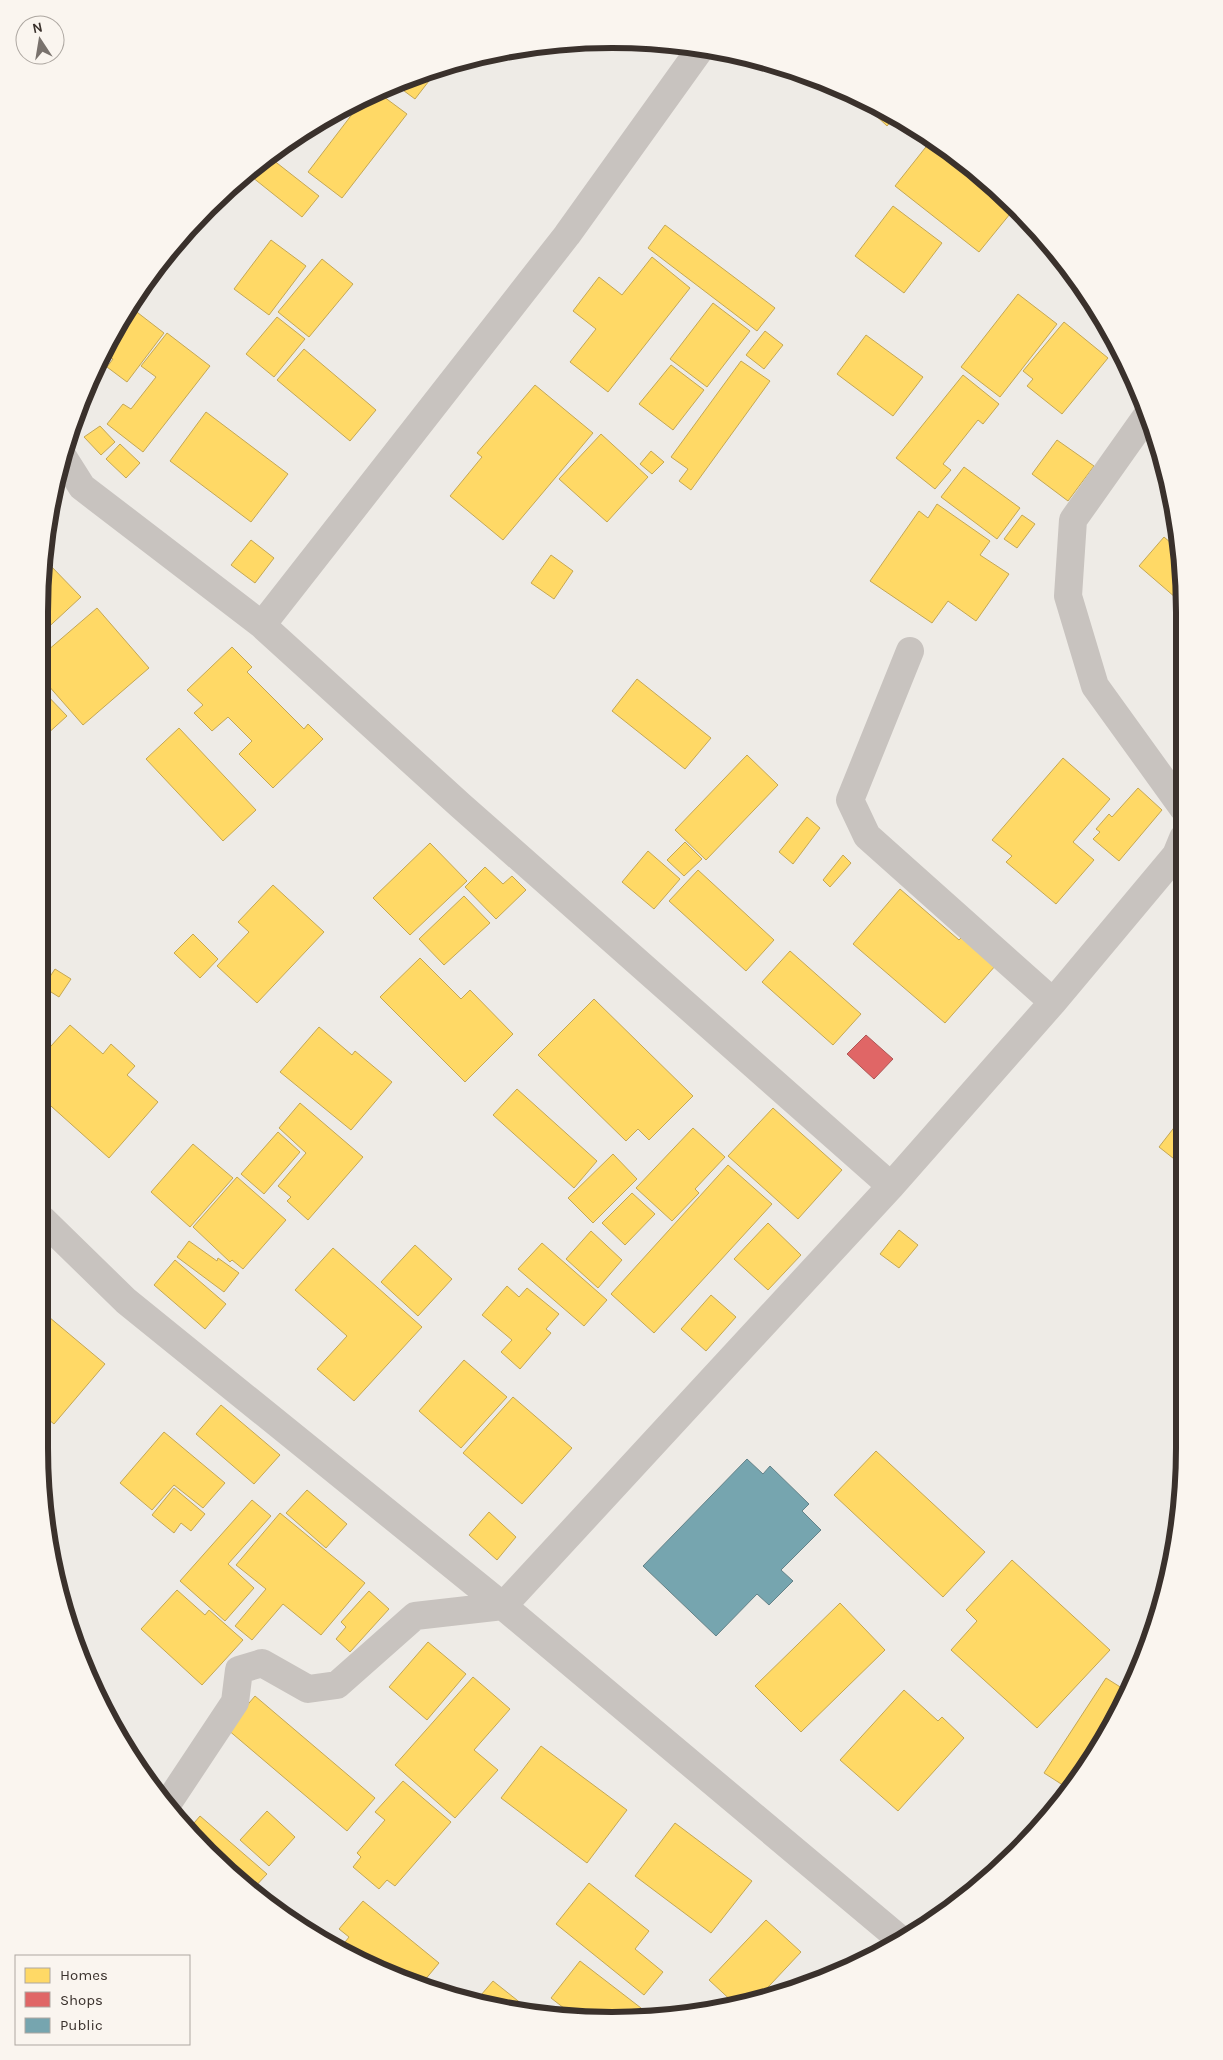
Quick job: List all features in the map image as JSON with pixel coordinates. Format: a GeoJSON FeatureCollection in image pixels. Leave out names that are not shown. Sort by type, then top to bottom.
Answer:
{"type":"FeatureCollection","features":[{"type":"Feature","properties":{"kind":"street"},"geometry":{"type":"LineString","coordinates":[[262,625],[567,235],[696,54]]}},
{"type":"Feature","properties":{"kind":"street"},"geometry":{"type":"LineString","coordinates":[[1143,421],[1073,520],[1068,596],[1095,686],[1176,798]]}},
{"type":"Feature","properties":{"kind":"street"},"geometry":{"type":"LineString","coordinates":[[68,464],[82,487],[262,625],[460,805],[891,1186]]}},
{"type":"Feature","properties":{"kind":"street"},"geometry":{"type":"LineString","coordinates":[[910,652],[850,800],[867,836],[1053,1002]]}},
{"type":"Feature","properties":{"kind":"street"},"geometry":{"type":"LineString","coordinates":[[170,1800],[235,1702],[239,1670],[262,1663],[308,1689],[337,1684],[415,1616],[503,1606],[891,1186],[1053,1002],[1176,854]]}},
{"type":"Feature","properties":{"kind":"street"},"geometry":{"type":"LineString","coordinates":[[48,1226],[126,1301],[503,1606],[896,1936]]}},
{"type":"Feature","properties":{"kind":"building: Homes"},"geometry":{"type":"Polygon","coordinates":[[[433,76],[415,99],[400,88],[433,76]]]}},
{"type":"Feature","properties":{"kind":"building: Homes"},"geometry":{"type":"Polygon","coordinates":[[[383,96],[407,114],[342,198],[308,172],[356,109],[383,96]]]}},
{"type":"Feature","properties":{"kind":"building: Homes"},"geometry":{"type":"Polygon","coordinates":[[[871,111],[891,121],[887,126],[871,111]]]}},
{"type":"Feature","properties":{"kind":"building: Homes"},"geometry":{"type":"Polygon","coordinates":[[[928,145],[983,187],[1010,213],[979,252],[895,186],[928,145]]]}},
{"type":"Feature","properties":{"kind":"building: Homes"},"geometry":{"type":"Polygon","coordinates":[[[273,160],[319,196],[302,217],[252,177],[273,160]]]}},
{"type":"Feature","properties":{"kind":"building: Homes"},"geometry":{"type":"Polygon","coordinates":[[[893,206],[942,243],[904,293],[855,256],[893,206]]]}},
{"type":"Feature","properties":{"kind":"building: Homes"},"geometry":{"type":"Polygon","coordinates":[[[665,225],[775,308],[757,331],[648,248],[665,225]]]}},
{"type":"Feature","properties":{"kind":"building: Homes"},"geometry":{"type":"Polygon","coordinates":[[[271,240],[306,266],[269,315],[234,289],[271,240]]]}},
{"type":"Feature","properties":{"kind":"building: Homes"},"geometry":{"type":"Polygon","coordinates":[[[652,257],[690,288],[608,392],[570,362],[596,329],[573,311],[599,277],[622,295],[652,257]]]}},
{"type":"Feature","properties":{"kind":"building: Homes"},"geometry":{"type":"Polygon","coordinates":[[[322,259],[353,284],[309,337],[278,312],[322,259]]]}},
{"type":"Feature","properties":{"kind":"building: Homes"},"geometry":{"type":"Polygon","coordinates":[[[1018,294],[1057,324],[1000,397],[961,367],[1018,294]]]}},
{"type":"Feature","properties":{"kind":"building: Homes"},"geometry":{"type":"Polygon","coordinates":[[[713,303],[750,331],[707,387],[670,359],[713,303]]]}},
{"type":"Feature","properties":{"kind":"building: Homes"},"geometry":{"type":"Polygon","coordinates":[[[135,311],[164,333],[127,382],[107,367],[113,359],[109,356],[135,311]]]}},
{"type":"Feature","properties":{"kind":"building: Homes"},"geometry":{"type":"Polygon","coordinates":[[[277,317],[305,339],[274,377],[246,354],[277,317]]]}},
{"type":"Feature","properties":{"kind":"building: Homes"},"geometry":{"type":"Polygon","coordinates":[[[1064,322],[1108,358],[1062,414],[1027,386],[1033,379],[1023,371],[1064,322]]]}},
{"type":"Feature","properties":{"kind":"building: Homes"},"geometry":{"type":"Polygon","coordinates":[[[765,331],[783,345],[764,369],[746,355],[765,331]]]}},
{"type":"Feature","properties":{"kind":"building: Homes"},"geometry":{"type":"Polygon","coordinates":[[[167,333],[210,366],[143,452],[107,424],[123,404],[131,409],[156,377],[141,366],[167,333]]]}},
{"type":"Feature","properties":{"kind":"building: Homes"},"geometry":{"type":"Polygon","coordinates":[[[866,335],[923,377],[893,416],[837,374],[866,335]]]}},
{"type":"Feature","properties":{"kind":"building: Homes"},"geometry":{"type":"Polygon","coordinates":[[[304,349],[376,410],[350,441],[277,380],[304,349]]]}},
{"type":"Feature","properties":{"kind":"building: Homes"},"geometry":{"type":"Polygon","coordinates":[[[741,361],[770,381],[691,490],[679,481],[688,469],[671,457],[741,361]]]}},
{"type":"Feature","properties":{"kind":"building: Homes"},"geometry":{"type":"Polygon","coordinates":[[[671,365],[704,390],[673,430],[639,404],[671,365]]]}},
{"type":"Feature","properties":{"kind":"building: Homes"},"geometry":{"type":"Polygon","coordinates":[[[963,375],[999,404],[983,424],[978,420],[943,464],[951,470],[935,489],[896,458],[963,375]]]}},
{"type":"Feature","properties":{"kind":"building: Homes"},"geometry":{"type":"Polygon","coordinates":[[[535,385],[593,433],[503,540],[450,496],[482,457],[477,453],[535,385]]]}},
{"type":"Feature","properties":{"kind":"building: Homes"},"geometry":{"type":"Polygon","coordinates":[[[206,412],[288,474],[251,522],[170,461],[206,412]]]}},
{"type":"Feature","properties":{"kind":"building: Homes"},"geometry":{"type":"Polygon","coordinates":[[[100,426],[115,442],[101,455],[84,437],[100,426]]]}},
{"type":"Feature","properties":{"kind":"building: Homes"},"geometry":{"type":"Polygon","coordinates":[[[601,434],[648,477],[607,522],[559,479],[601,434]]]}},
{"type":"Feature","properties":{"kind":"building: Homes"},"geometry":{"type":"Polygon","coordinates":[[[1057,440],[1094,466],[1068,501],[1032,474],[1057,440]]]}},
{"type":"Feature","properties":{"kind":"building: Homes"},"geometry":{"type":"Polygon","coordinates":[[[120,444],[140,463],[126,478],[106,459],[120,444]]]}},
{"type":"Feature","properties":{"kind":"building: Homes"},"geometry":{"type":"Polygon","coordinates":[[[651,451],[664,462],[652,474],[640,464],[651,451]]]}},
{"type":"Feature","properties":{"kind":"building: Homes"},"geometry":{"type":"Polygon","coordinates":[[[964,467],[1020,508],[997,539],[941,497],[964,467]]]}},
{"type":"Feature","properties":{"kind":"building: Homes"},"geometry":{"type":"Polygon","coordinates":[[[937,504],[990,541],[980,555],[1009,574],[976,621],[948,601],[932,623],[870,581],[919,511],[928,518],[937,504]]]}},
{"type":"Feature","properties":{"kind":"building: Homes"},"geometry":{"type":"Polygon","coordinates":[[[1022,515],[1035,524],[1017,548],[1004,539],[1022,515]]]}},
{"type":"Feature","properties":{"kind":"building: Homes"},"geometry":{"type":"Polygon","coordinates":[[[1164,537],[1171,543],[1175,597],[1139,566],[1164,537]]]}},
{"type":"Feature","properties":{"kind":"building: Homes"},"geometry":{"type":"Polygon","coordinates":[[[251,540],[274,558],[255,583],[231,565],[251,540]]]}},
{"type":"Feature","properties":{"kind":"building: Homes"},"geometry":{"type":"Polygon","coordinates":[[[551,555],[573,571],[554,599],[531,583],[551,555]]]}},
{"type":"Feature","properties":{"kind":"building: Homes"},"geometry":{"type":"Polygon","coordinates":[[[50,565],[81,597],[48,628],[50,565]]]}},
{"type":"Feature","properties":{"kind":"building: Homes"},"geometry":{"type":"Polygon","coordinates":[[[97,608],[149,668],[83,725],[48,685],[48,650],[97,608]]]}},
{"type":"Feature","properties":{"kind":"building: Homes"},"geometry":{"type":"Polygon","coordinates":[[[232,647],[252,667],[247,672],[304,729],[308,724],[323,739],[273,788],[239,754],[252,741],[228,717],[212,731],[194,713],[203,705],[187,690],[232,647]]]}},
{"type":"Feature","properties":{"kind":"building: Homes"},"geometry":{"type":"Polygon","coordinates":[[[637,679],[711,738],[685,769],[612,711],[637,679]]]}},
{"type":"Feature","properties":{"kind":"building: Homes"},"geometry":{"type":"Polygon","coordinates":[[[48,696],[67,716],[48,733],[48,696]]]}},
{"type":"Feature","properties":{"kind":"building: Homes"},"geometry":{"type":"Polygon","coordinates":[[[179,728],[256,810],[223,841],[146,759],[179,728]]]}},
{"type":"Feature","properties":{"kind":"building: Homes"},"geometry":{"type":"Polygon","coordinates":[[[747,755],[778,785],[706,860],[675,830],[747,755]]]}},
{"type":"Feature","properties":{"kind":"building: Homes"},"geometry":{"type":"Polygon","coordinates":[[[1063,758],[1110,799],[1073,842],[1094,860],[1056,904],[1006,862],[1012,856],[992,840],[1063,758]]]}},
{"type":"Feature","properties":{"kind":"building: Homes"},"geometry":{"type":"Polygon","coordinates":[[[1138,788],[1162,810],[1119,861],[1093,839],[1100,832],[1096,829],[1109,814],[1112,817],[1138,788]]]}},
{"type":"Feature","properties":{"kind":"building: Homes"},"geometry":{"type":"Polygon","coordinates":[[[807,817],[820,828],[793,864],[779,852],[807,817]]]}},
{"type":"Feature","properties":{"kind":"building: Homes"},"geometry":{"type":"Polygon","coordinates":[[[685,842],[702,859],[684,876],[667,860],[685,842]]]}},
{"type":"Feature","properties":{"kind":"building: Homes"},"geometry":{"type":"Polygon","coordinates":[[[430,843],[467,881],[410,935],[373,898],[430,843]]]}},
{"type":"Feature","properties":{"kind":"building: Homes"},"geometry":{"type":"Polygon","coordinates":[[[648,851],[680,879],[654,909],[622,882],[648,851]]]}},
{"type":"Feature","properties":{"kind":"building: Homes"},"geometry":{"type":"Polygon","coordinates":[[[843,855],[851,863],[830,887],[823,880],[843,855]]]}},
{"type":"Feature","properties":{"kind":"building: Homes"},"geometry":{"type":"Polygon","coordinates":[[[485,867],[503,884],[512,876],[526,890],[496,919],[465,887],[485,867]]]}},
{"type":"Feature","properties":{"kind":"building: Homes"},"geometry":{"type":"Polygon","coordinates":[[[698,870],[774,940],[746,971],[669,901],[698,870]]]}},
{"type":"Feature","properties":{"kind":"building: Homes"},"geometry":{"type":"Polygon","coordinates":[[[273,885],[324,932],[257,1003],[217,966],[249,932],[238,922],[273,885]]]}},
{"type":"Feature","properties":{"kind":"building: Homes"},"geometry":{"type":"Polygon","coordinates":[[[900,889],[959,940],[963,936],[996,965],[945,1023],[853,944],[900,889]]]}},
{"type":"Feature","properties":{"kind":"building: Homes"},"geometry":{"type":"Polygon","coordinates":[[[464,896],[490,923],[444,965],[419,939],[464,896]]]}},
{"type":"Feature","properties":{"kind":"building: Homes"},"geometry":{"type":"Polygon","coordinates":[[[193,934],[218,959],[200,978],[174,953],[193,934]]]}},
{"type":"Feature","properties":{"kind":"building: Homes"},"geometry":{"type":"Polygon","coordinates":[[[790,951],[861,1014],[833,1045],[762,982],[790,951]]]}},
{"type":"Feature","properties":{"kind":"building: Homes"},"geometry":{"type":"Polygon","coordinates":[[[420,958],[461,999],[470,990],[513,1034],[465,1082],[380,997],[420,958]]]}},
{"type":"Feature","properties":{"kind":"building: Homes"},"geometry":{"type":"Polygon","coordinates":[[[55,969],[71,979],[59,997],[48,990],[48,980],[55,969]]]}},
{"type":"Feature","properties":{"kind":"building: Homes"},"geometry":{"type":"Polygon","coordinates":[[[594,999],[693,1096],[649,1140],[638,1129],[626,1141],[538,1055],[594,999]]]}},
{"type":"Feature","properties":{"kind":"building: Homes"},"geometry":{"type":"Polygon","coordinates":[[[70,1025],[103,1054],[111,1044],[135,1066],[127,1075],[158,1102],[109,1158],[48,1103],[48,1049],[70,1025]]]}},
{"type":"Feature","properties":{"kind":"building: Homes"},"geometry":{"type":"Polygon","coordinates":[[[319,1027],[352,1055],[355,1051],[392,1082],[351,1130],[280,1072],[319,1027]]]}},
{"type":"Feature","properties":{"kind":"building: Homes"},"geometry":{"type":"Polygon","coordinates":[[[517,1089],[597,1161],[574,1188],[493,1115],[517,1089]]]}},
{"type":"Feature","properties":{"kind":"building: Homes"},"geometry":{"type":"Polygon","coordinates":[[[300,1103],[363,1157],[308,1220],[287,1201],[291,1197],[278,1186],[306,1153],[279,1128],[300,1103]]]}},
{"type":"Feature","properties":{"kind":"building: Homes"},"geometry":{"type":"Polygon","coordinates":[[[773,1108],[842,1170],[798,1219],[728,1156],[773,1108]]]}},
{"type":"Feature","properties":{"kind":"building: Homes"},"geometry":{"type":"Polygon","coordinates":[[[1176,1125],[1176,1160],[1159,1147],[1176,1125]]]}},
{"type":"Feature","properties":{"kind":"building: Homes"},"geometry":{"type":"Polygon","coordinates":[[[693,1128],[725,1157],[695,1189],[699,1193],[672,1221],[636,1188],[693,1128]]]}},
{"type":"Feature","properties":{"kind":"building: Homes"},"geometry":{"type":"Polygon","coordinates":[[[278,1132],[300,1152],[264,1194],[241,1174],[278,1132]]]}},
{"type":"Feature","properties":{"kind":"building: Homes"},"geometry":{"type":"Polygon","coordinates":[[[193,1144],[233,1178],[190,1227],[151,1192],[193,1144]]]}},
{"type":"Feature","properties":{"kind":"building: Homes"},"geometry":{"type":"Polygon","coordinates":[[[613,1154],[637,1179],[593,1223],[568,1198],[613,1154]]]}},
{"type":"Feature","properties":{"kind":"building: Homes"},"geometry":{"type":"Polygon","coordinates":[[[728,1165],[772,1204],[654,1333],[611,1294],[728,1165]]]}},
{"type":"Feature","properties":{"kind":"building: Homes"},"geometry":{"type":"Polygon","coordinates":[[[237,1177],[286,1220],[243,1269],[232,1260],[230,1262],[193,1227],[237,1177]]]}},
{"type":"Feature","properties":{"kind":"building: Homes"},"geometry":{"type":"Polygon","coordinates":[[[632,1193],[655,1214],[625,1245],[602,1223],[632,1193]]]}},
{"type":"Feature","properties":{"kind":"building: Homes"},"geometry":{"type":"Polygon","coordinates":[[[768,1223],[801,1255],[768,1290],[734,1259],[768,1223]]]}},
{"type":"Feature","properties":{"kind":"building: Homes"},"geometry":{"type":"Polygon","coordinates":[[[899,1230],[918,1245],[899,1268],[880,1254],[899,1230]]]}},
{"type":"Feature","properties":{"kind":"building: Homes"},"geometry":{"type":"Polygon","coordinates":[[[591,1231],[622,1260],[598,1288],[566,1259],[591,1231]]]}},
{"type":"Feature","properties":{"kind":"building: Homes"},"geometry":{"type":"Polygon","coordinates":[[[189,1241],[217,1261],[218,1258],[239,1273],[224,1292],[177,1257],[189,1241]]]}},
{"type":"Feature","properties":{"kind":"building: Homes"},"geometry":{"type":"Polygon","coordinates":[[[542,1243],[607,1300],[584,1326],[518,1269],[542,1243]]]}},
{"type":"Feature","properties":{"kind":"building: Homes"},"geometry":{"type":"Polygon","coordinates":[[[415,1245],[452,1279],[418,1316],[381,1282],[415,1245]]]}},
{"type":"Feature","properties":{"kind":"building: Homes"},"geometry":{"type":"Polygon","coordinates":[[[333,1248],[422,1327],[354,1401],[317,1369],[347,1336],[295,1290],[333,1248]]]}},
{"type":"Feature","properties":{"kind":"building: Homes"},"geometry":{"type":"Polygon","coordinates":[[[175,1260],[226,1304],[205,1329],[154,1285],[175,1260]]]}},
{"type":"Feature","properties":{"kind":"building: Homes"},"geometry":{"type":"Polygon","coordinates":[[[507,1286],[519,1297],[527,1288],[559,1314],[546,1329],[551,1333],[520,1369],[501,1352],[512,1340],[482,1315],[507,1286]]]}},
{"type":"Feature","properties":{"kind":"building: Homes"},"geometry":{"type":"Polygon","coordinates":[[[711,1295],[736,1317],[706,1351],[681,1329],[711,1295]]]}},
{"type":"Feature","properties":{"kind":"building: Homes"},"geometry":{"type":"Polygon","coordinates":[[[48,1316],[105,1364],[54,1424],[48,1419],[48,1316]]]}},
{"type":"Feature","properties":{"kind":"building: Homes"},"geometry":{"type":"Polygon","coordinates":[[[464,1360],[507,1397],[461,1448],[419,1411],[464,1360]]]}},
{"type":"Feature","properties":{"kind":"building: Homes"},"geometry":{"type":"Polygon","coordinates":[[[513,1397],[572,1448],[522,1504],[463,1453],[513,1397]]]}},
{"type":"Feature","properties":{"kind":"building: Homes"},"geometry":{"type":"Polygon","coordinates":[[[221,1405],[280,1455],[254,1484],[196,1434],[221,1405]]]}},
{"type":"Feature","properties":{"kind":"building: Homes"},"geometry":{"type":"Polygon","coordinates":[[[164,1432],[225,1483],[203,1508],[174,1485],[152,1510],[120,1483],[164,1432]]]}},
{"type":"Feature","properties":{"kind":"building: Homes"},"geometry":{"type":"Polygon","coordinates":[[[876,1451],[985,1552],[943,1597],[834,1495],[876,1451]]]}},
{"type":"Feature","properties":{"kind":"building: Homes"},"geometry":{"type":"Polygon","coordinates":[[[174,1488],[205,1514],[191,1531],[181,1523],[174,1533],[152,1515],[174,1488]]]}},
{"type":"Feature","properties":{"kind":"building: Homes"},"geometry":{"type":"Polygon","coordinates":[[[307,1490],[347,1524],[326,1548],[286,1513],[307,1490]]]}},
{"type":"Feature","properties":{"kind":"building: Homes"},"geometry":{"type":"Polygon","coordinates":[[[252,1500],[271,1516],[228,1564],[254,1588],[225,1621],[180,1581],[252,1500]]]}},
{"type":"Feature","properties":{"kind":"building: Homes"},"geometry":{"type":"Polygon","coordinates":[[[489,1512],[516,1537],[497,1560],[469,1535],[489,1512]]]}},
{"type":"Feature","properties":{"kind":"building: Homes"},"geometry":{"type":"Polygon","coordinates":[[[280,1513],[365,1583],[321,1635],[283,1604],[252,1640],[235,1626],[266,1589],[236,1565],[280,1513]]]}},
{"type":"Feature","properties":{"kind":"building: Homes"},"geometry":{"type":"Polygon","coordinates":[[[1012,1560],[1110,1650],[1037,1728],[951,1650],[977,1621],[966,1610],[1012,1560]]]}},
{"type":"Feature","properties":{"kind":"building: Homes"},"geometry":{"type":"Polygon","coordinates":[[[177,1590],[205,1615],[209,1610],[243,1640],[202,1685],[141,1629],[177,1590]]]}},
{"type":"Feature","properties":{"kind":"building: Homes"},"geometry":{"type":"Polygon","coordinates":[[[369,1591],[389,1609],[350,1652],[336,1639],[346,1627],[341,1622],[369,1591]]]}},
{"type":"Feature","properties":{"kind":"building: Homes"},"geometry":{"type":"Polygon","coordinates":[[[840,1603],[885,1650],[801,1732],[755,1686],[840,1603]]]}},
{"type":"Feature","properties":{"kind":"building: Homes"},"geometry":{"type":"Polygon","coordinates":[[[428,1642],[466,1674],[427,1720],[389,1687],[428,1642]]]}},
{"type":"Feature","properties":{"kind":"building: Homes"},"geometry":{"type":"Polygon","coordinates":[[[473,1677],[510,1709],[474,1750],[498,1770],[455,1818],[395,1765],[473,1677]]]}},
{"type":"Feature","properties":{"kind":"building: Homes"},"geometry":{"type":"Polygon","coordinates":[[[1106,1678],[1122,1688],[1100,1730],[1064,1786],[1044,1773],[1106,1678]]]}},
{"type":"Feature","properties":{"kind":"building: Homes"},"geometry":{"type":"Polygon","coordinates":[[[904,1690],[938,1721],[942,1717],[964,1738],[898,1811],[840,1760],[904,1690]]]}},
{"type":"Feature","properties":{"kind":"building: Homes"},"geometry":{"type":"Polygon","coordinates":[[[255,1696],[375,1798],[347,1831],[227,1729],[255,1696]]]}},
{"type":"Feature","properties":{"kind":"building: Homes"},"geometry":{"type":"Polygon","coordinates":[[[541,1746],[627,1810],[587,1863],[501,1798],[541,1746]]]}},
{"type":"Feature","properties":{"kind":"building: Homes"},"geometry":{"type":"Polygon","coordinates":[[[403,1781],[451,1822],[395,1886],[387,1880],[379,1889],[353,1867],[361,1857],[357,1853],[385,1820],[375,1812],[403,1781]]]}},
{"type":"Feature","properties":{"kind":"building: Homes"},"geometry":{"type":"Polygon","coordinates":[[[267,1811],[295,1837],[269,1866],[240,1840],[267,1811]]]}},
{"type":"Feature","properties":{"kind":"building: Homes"},"geometry":{"type":"Polygon","coordinates":[[[200,1816],[267,1874],[256,1886],[192,1825],[200,1816]]]}},
{"type":"Feature","properties":{"kind":"building: Homes"},"geometry":{"type":"Polygon","coordinates":[[[675,1823],[752,1881],[711,1933],[635,1876],[675,1823]]]}},
{"type":"Feature","properties":{"kind":"building: Homes"},"geometry":{"type":"Polygon","coordinates":[[[589,1883],[649,1931],[635,1949],[663,1972],[644,1995],[556,1924],[589,1883]]]}},
{"type":"Feature","properties":{"kind":"building: Homes"},"geometry":{"type":"Polygon","coordinates":[[[363,1901],[439,1963],[424,1981],[396,1970],[343,1944],[349,1937],[339,1929],[363,1901]]]}},
{"type":"Feature","properties":{"kind":"building: Homes"},"geometry":{"type":"Polygon","coordinates":[[[766,1920],[801,1952],[765,1991],[730,2000],[709,1980],[766,1920]]]}},
{"type":"Feature","properties":{"kind":"building: Homes"},"geometry":{"type":"Polygon","coordinates":[[[580,1961],[645,2011],[567,2010],[551,1998],[580,1961]]]}},
{"type":"Feature","properties":{"kind":"building: Homes"},"geometry":{"type":"Polygon","coordinates":[[[493,1981],[524,2006],[501,2002],[480,1997],[493,1981]]]}},
{"type":"Feature","properties":{"kind":"building: Shops"},"geometry":{"type":"Polygon","coordinates":[[[866,1035],[893,1059],[874,1079],[847,1054],[866,1035]]]}},
{"type":"Feature","properties":{"kind":"building: Public"},"geometry":{"type":"Polygon","coordinates":[[[747,1459],[763,1474],[770,1466],[809,1504],[802,1511],[821,1530],[781,1570],[793,1581],[769,1605],[757,1594],[716,1636],[643,1566],[747,1459]]]}}]}
